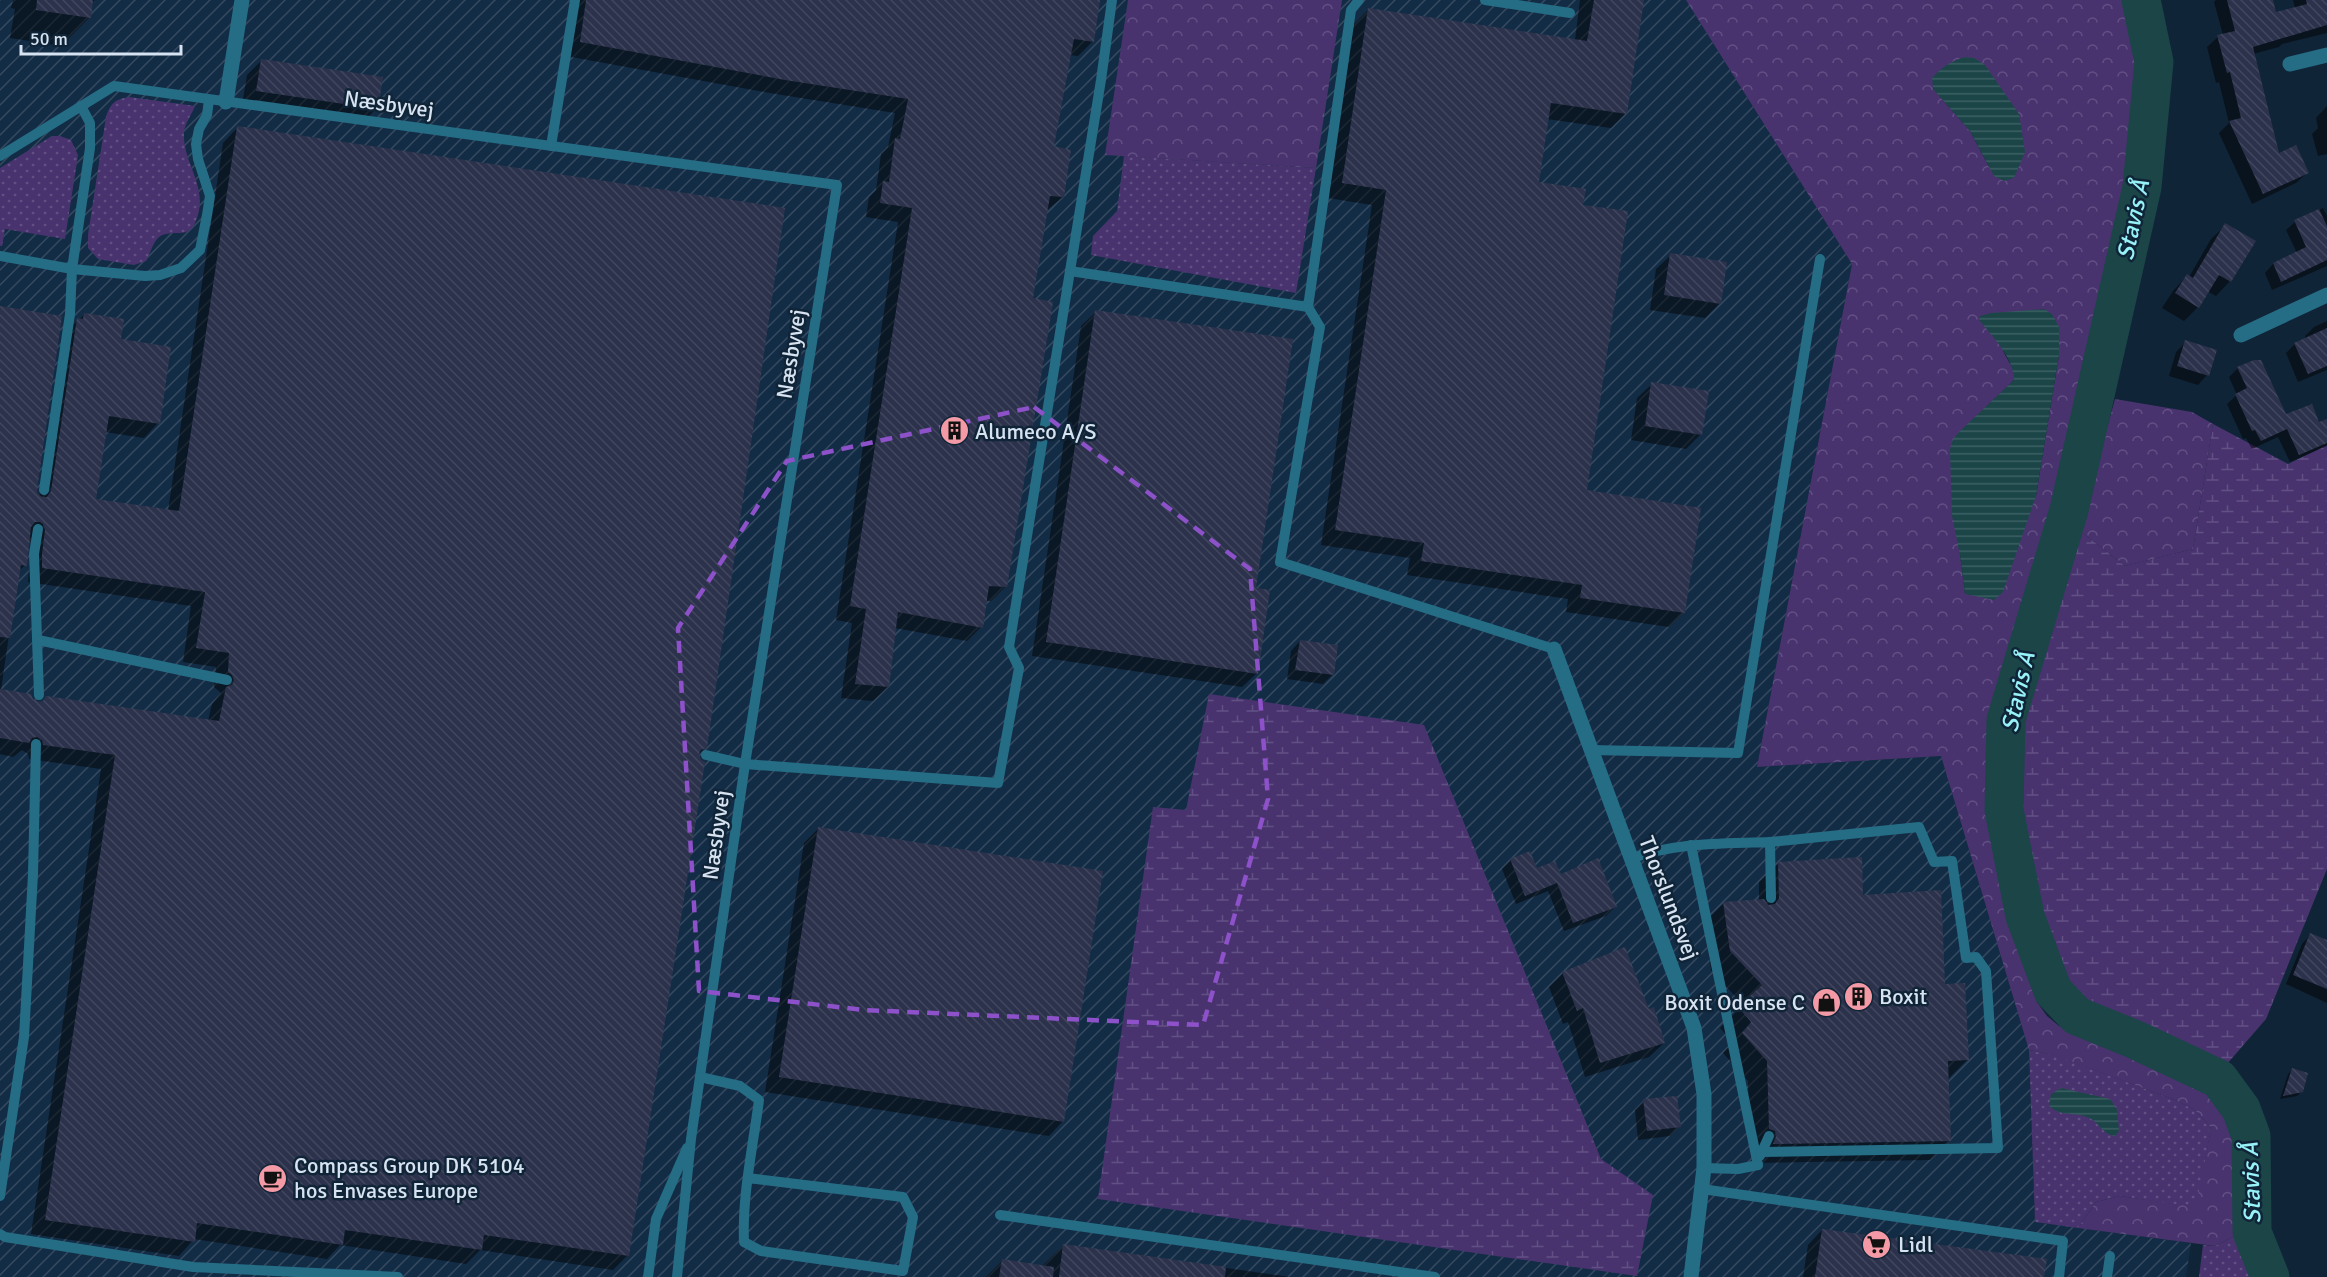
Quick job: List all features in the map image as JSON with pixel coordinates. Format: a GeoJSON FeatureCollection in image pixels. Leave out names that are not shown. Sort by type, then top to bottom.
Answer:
{"type":"FeatureCollection","features":[{"type":"Feature","properties":{"kind":"street"},"geometry":{"type":"LineString","coordinates":[[226,102],[242,0]]}},
{"type":"Feature","properties":{"kind":"street"},"geometry":{"type":"LineString","coordinates":[[2290,64],[2327,55]]}},
{"type":"Feature","properties":{"kind":"street"},"geometry":{"type":"LineString","coordinates":[[2241,335],[2327,295]]}},
{"type":"Feature","properties":{"kind":"street","name":"Thorslundsvej"},"geometry":{"type":"LineString","coordinates":[[1554,649],[1694,1028],[1704,1094],[1704,1168],[1691,1277]]}},
{"type":"Feature","properties":{"kind":"lane"},"geometry":{"type":"LineString","coordinates":[[551,146],[575,0]]}},
{"type":"Feature","properties":{"kind":"lane"},"geometry":{"type":"LineString","coordinates":[[706,755],[746,764],[998,783],[1019,668],[1009,647],[1112,0]]}},
{"type":"Feature","properties":{"kind":"lane"},"geometry":{"type":"LineString","coordinates":[[1359,0],[1351,10],[1308,307],[1320,327],[1280,562],[1554,649]]}},
{"type":"Feature","properties":{"kind":"lane"},"geometry":{"type":"LineString","coordinates":[[1485,0],[1570,13]]}},
{"type":"Feature","properties":{"kind":"lane","name":"Næsbyvej"},"geometry":{"type":"LineString","coordinates":[[0,156],[114,86],[837,185],[746,764],[700,1077],[691,1139],[677,1277]]}},
{"type":"Feature","properties":{"kind":"lane"},"geometry":{"type":"LineString","coordinates":[[0,256],[72,269],[145,276],[160,275],[181,268],[200,250],[210,196],[198,159],[197,138],[207,116],[209,100]]}},
{"type":"Feature","properties":{"kind":"lane"},"geometry":{"type":"LineString","coordinates":[[44,490],[70,314],[72,269],[91,132],[90,123],[81,106]]}},
{"type":"Feature","properties":{"kind":"lane"},"geometry":{"type":"LineString","coordinates":[[1590,750],[1738,753],[1820,260]]}},
{"type":"Feature","properties":{"kind":"lane"},"geometry":{"type":"LineString","coordinates":[[1070,270],[1308,307]]}},
{"type":"Feature","properties":{"kind":"lane"},"geometry":{"type":"LineString","coordinates":[[38,529],[34,554],[39,695]]}},
{"type":"Feature","properties":{"kind":"lane"},"geometry":{"type":"LineString","coordinates":[[38,640],[227,680]]}},
{"type":"Feature","properties":{"kind":"lane"},"geometry":{"type":"LineString","coordinates":[[0,1196],[24,1037],[33,874],[36,744]]}},
{"type":"Feature","properties":{"kind":"lane"},"geometry":{"type":"LineString","coordinates":[[1630,859],[1652,851],[1691,845],[1770,842],[1919,827],[1934,862],[1952,861],[1966,958],[1976,957],[1986,971],[1998,1148],[1760,1152]]}},
{"type":"Feature","properties":{"kind":"lane"},"geometry":{"type":"LineString","coordinates":[[1770,842],[1771,898]]}},
{"type":"Feature","properties":{"kind":"lane"},"geometry":{"type":"LineString","coordinates":[[1691,845],[1758,1165]]}},
{"type":"Feature","properties":{"kind":"lane"},"geometry":{"type":"LineString","coordinates":[[700,1077],[740,1086],[759,1100],[748,1178],[743,1217],[744,1242],[762,1251],[903,1271],[913,1217],[903,1197],[748,1178]]}},
{"type":"Feature","properties":{"kind":"lane"},"geometry":{"type":"LineString","coordinates":[[1758,1165],[1760,1152],[1769,1136]]}},
{"type":"Feature","properties":{"kind":"lane","name":"Næsbyvej"},"geometry":{"type":"LineString","coordinates":[[648,1277],[656,1218],[691,1139]]}},
{"type":"Feature","properties":{"kind":"lane"},"geometry":{"type":"LineString","coordinates":[[1704,1168],[1738,1169],[1758,1165]]}},
{"type":"Feature","properties":{"kind":"lane"},"geometry":{"type":"LineString","coordinates":[[1702,1189],[2063,1241],[2059,1277]]}},
{"type":"Feature","properties":{"kind":"lane"},"geometry":{"type":"LineString","coordinates":[[1000,1215],[1435,1277]]}},
{"type":"Feature","properties":{"kind":"lane"},"geometry":{"type":"LineString","coordinates":[[0,1234],[5,1237],[193,1267],[398,1277]]}},
{"type":"Feature","properties":{"kind":"lane"},"geometry":{"type":"LineString","coordinates":[[2107,1277],[2110,1256]]}},
{"type":"Feature","properties":{"kind":"highlighted area"},"geometry":{"type":"Polygon","coordinates":[[[1034,407],[1250,569],[1268,799],[1203,1025],[864,1010],[699,991],[678,628],[787,461],[1034,407]]]}},
{"type":"Feature","properties":{"kind":"shaded area"},"geometry":{"type":"Polygon","coordinates":[[[0,0],[1686,0],[1852,264],[1757,767],[1941,756],[2029,1050],[2035,1222],[2191,1243],[2186,1277],[0,1277],[0,0]]]}},
{"type":"Feature","properties":{"kind":"shaded area"},"geometry":{"type":"Polygon","coordinates":[[[1965,57],[1974,58],[1985,65],[2019,114],[2025,152],[2014,178],[2004,181],[1994,176],[1970,131],[1933,89],[1932,78],[1936,74],[1951,63],[1965,57]]]}},
{"type":"Feature","properties":{"kind":"shaded area"},"geometry":{"type":"Polygon","coordinates":[[[2044,309],[2052,314],[2059,327],[2059,355],[2036,496],[2003,592],[1994,600],[1965,594],[1952,516],[1950,449],[1953,439],[1959,432],[2014,380],[2006,356],[1979,320],[1980,316],[2044,309]]]}},
{"type":"Feature","properties":{"kind":"shaded area"},"geometry":{"type":"Polygon","coordinates":[[[2061,1088],[2110,1099],[2117,1109],[2119,1131],[2115,1136],[2107,1133],[2089,1118],[2059,1112],[2049,1106],[2051,1094],[2061,1088]]]}},
{"type":"Feature","properties":{"kind":"green space"},"geometry":{"type":"Polygon","coordinates":[[[1128,0],[1342,0],[1316,168],[1105,155],[1128,0]]]}},
{"type":"Feature","properties":{"kind":"green space"},"geometry":{"type":"Polygon","coordinates":[[[1686,0],[2133,0],[2136,6],[2141,51],[2139,88],[2123,212],[2070,454],[2049,537],[1993,697],[1991,753],[2011,911],[2037,1002],[2047,1016],[2059,1026],[2150,1059],[2193,1080],[2231,1107],[2238,1119],[2242,1139],[2234,1212],[2235,1236],[2215,1246],[2078,1228],[2096,1202],[2120,1196],[2196,1207],[2211,1128],[2195,1110],[2175,1100],[2054,1055],[2029,1050],[1941,756],[1757,767],[1852,264],[1686,0]],[[1933,89],[1970,131],[1989,167],[2014,178],[1933,89]],[[2059,327],[2003,351],[2014,371],[2014,380],[1953,439],[1960,555],[1965,594],[2036,496],[2059,355],[2059,327]]]}},
{"type":"Feature","properties":{"kind":"green space"},"geometry":{"type":"Polygon","coordinates":[[[129,97],[195,106],[184,132],[187,155],[200,199],[199,210],[192,228],[184,233],[169,233],[159,237],[146,261],[134,265],[98,259],[88,248],[106,117],[114,103],[129,97]]]}},
{"type":"Feature","properties":{"kind":"green space"},"geometry":{"type":"Polygon","coordinates":[[[52,136],[71,140],[78,155],[65,239],[5,229],[2,246],[0,246],[0,168],[52,136]]]}},
{"type":"Feature","properties":{"kind":"green space"},"geometry":{"type":"Polygon","coordinates":[[[1124,156],[1316,168],[1296,293],[1091,255],[1093,236],[1117,211],[1124,156]]]}},
{"type":"Feature","properties":{"kind":"green space"},"geometry":{"type":"Polygon","coordinates":[[[2115,399],[2192,412],[2213,424],[2193,549],[2125,566],[2079,530],[2115,399]]]}},
{"type":"Feature","properties":{"kind":"green space"},"geometry":{"type":"Polygon","coordinates":[[[2213,424],[2288,464],[2327,445],[2327,869],[2266,1019],[2220,1072],[2147,1031],[2088,1009],[2069,991],[2046,937],[2028,859],[2017,776],[2024,709],[2079,530],[2125,566],[2193,549],[2213,424]]]}},
{"type":"Feature","properties":{"kind":"green space"},"geometry":{"type":"Polygon","coordinates":[[[1209,694],[1424,725],[1601,1159],[1653,1195],[1637,1276],[1098,1199],[1153,807],[1186,810],[1209,694]]]}},
{"type":"Feature","properties":{"kind":"green space"},"geometry":{"type":"Polygon","coordinates":[[[2029,1050],[2055,1055],[2175,1100],[2195,1110],[2211,1128],[2197,1208],[2120,1196],[2096,1202],[2078,1228],[2035,1222],[2029,1050]]]}},
{"type":"Feature","properties":{"kind":"green space"},"geometry":{"type":"Polygon","coordinates":[[[2235,1236],[2251,1277],[2199,1277],[2203,1245],[2215,1246],[2235,1236]]]}},
{"type":"Feature","properties":{"kind":"building"},"geometry":{"type":"Polygon","coordinates":[[[37,0],[93,0],[91,18],[36,10],[37,0]]]}},
{"type":"Feature","properties":{"kind":"building","name":"Alumeco A/S"},"geometry":{"type":"Polygon","coordinates":[[[586,0],[1100,0],[1094,42],[1074,39],[1054,146],[1071,150],[1064,197],[1050,196],[1033,298],[1053,302],[1007,587],[989,586],[983,628],[898,612],[889,687],[855,684],[866,609],[850,606],[912,208],[880,203],[883,181],[889,182],[895,138],[900,139],[908,99],[785,80],[580,42],[586,0]]]}},
{"type":"Feature","properties":{"kind":"building"},"geometry":{"type":"Polygon","coordinates":[[[1594,0],[1644,0],[1627,114],[1551,103],[1539,182],[1586,189],[1583,205],[1628,211],[1587,490],[1701,508],[1685,613],[1580,598],[1582,585],[1421,561],[1424,543],[1335,530],[1386,190],[1342,183],[1368,8],[1587,41],[1594,0]]]}},
{"type":"Feature","properties":{"kind":"building"},"geometry":{"type":"Polygon","coordinates":[[[2227,0],[2273,0],[2276,12],[2307,4],[2306,0],[2327,0],[2327,25],[2253,47],[2279,153],[2296,145],[2309,173],[2263,194],[2229,121],[2241,118],[2230,72],[2227,73],[2217,35],[2235,31],[2227,0]]]}},
{"type":"Feature","properties":{"kind":"building"},"geometry":{"type":"Polygon","coordinates":[[[261,59],[383,77],[378,109],[256,91],[261,59]]]}},
{"type":"Feature","properties":{"kind":"building"},"geometry":{"type":"Polygon","coordinates":[[[237,126],[785,208],[707,748],[701,750],[699,754],[701,760],[705,762],[629,1256],[484,1235],[482,1250],[345,1230],[343,1245],[197,1223],[195,1242],[45,1220],[115,755],[43,745],[42,740],[37,737],[32,738],[29,743],[0,738],[0,689],[31,694],[33,699],[39,702],[43,701],[46,696],[219,721],[226,687],[232,685],[234,681],[228,672],[229,653],[196,648],[205,592],[42,568],[45,530],[40,522],[35,522],[31,527],[27,566],[21,565],[10,638],[0,637],[0,306],[62,316],[37,489],[37,493],[42,497],[47,497],[51,491],[77,318],[83,319],[84,313],[124,319],[121,339],[171,347],[160,424],[109,416],[96,499],[179,511],[237,126]]]}},
{"type":"Feature","properties":{"kind":"building"},"geometry":{"type":"Polygon","coordinates":[[[2319,209],[2327,226],[2327,260],[2281,282],[2273,263],[2306,247],[2294,220],[2319,209]]]}},
{"type":"Feature","properties":{"kind":"building"},"geometry":{"type":"Polygon","coordinates":[[[2225,223],[2256,241],[2231,282],[2219,275],[2199,308],[2175,293],[2187,274],[2193,278],[2225,223]]]}},
{"type":"Feature","properties":{"kind":"building"},"geometry":{"type":"Polygon","coordinates":[[[1670,253],[1727,262],[1721,304],[1664,295],[1670,253]]]}},
{"type":"Feature","properties":{"kind":"building"},"geometry":{"type":"Polygon","coordinates":[[[1095,310],[1293,339],[1256,588],[1270,590],[1258,674],[1046,642],[1095,310]]]}},
{"type":"Feature","properties":{"kind":"building"},"geometry":{"type":"Polygon","coordinates":[[[2327,328],[2327,366],[2308,374],[2294,343],[2327,328]]]}},
{"type":"Feature","properties":{"kind":"building"},"geometry":{"type":"Polygon","coordinates":[[[2185,340],[2217,350],[2209,376],[2177,366],[2185,340]]]}},
{"type":"Feature","properties":{"kind":"building"},"geometry":{"type":"Polygon","coordinates":[[[2254,360],[2261,360],[2286,414],[2312,404],[2319,422],[2327,419],[2327,443],[2299,455],[2287,429],[2261,441],[2255,430],[2252,431],[2235,394],[2247,388],[2237,367],[2254,360]]]}},
{"type":"Feature","properties":{"kind":"building"},"geometry":{"type":"Polygon","coordinates":[[[1651,382],[1709,391],[1702,435],[1645,426],[1651,382]]]}},
{"type":"Feature","properties":{"kind":"building"},"geometry":{"type":"Polygon","coordinates":[[[1300,640],[1338,645],[1334,675],[1295,670],[1300,640]]]}},
{"type":"Feature","properties":{"kind":"building"},"geometry":{"type":"Polygon","coordinates":[[[818,827],[1103,871],[1064,1122],[779,1077],[818,827]]]}},
{"type":"Feature","properties":{"kind":"building"},"geometry":{"type":"Polygon","coordinates":[[[1530,851],[1537,868],[1555,861],[1561,874],[1598,858],[1617,907],[1573,923],[1557,883],[1525,896],[1510,859],[1530,851]]]}},
{"type":"Feature","properties":{"kind":"building","name":"Boxit"},"geometry":{"type":"Polygon","coordinates":[[[1862,857],[1863,895],[1941,890],[1945,984],[1965,983],[1969,1060],[1948,1061],[1951,1141],[1773,1144],[1776,1136],[1775,1131],[1769,1129],[1767,1061],[1742,1033],[1751,1022],[1738,1007],[1762,985],[1730,951],[1723,902],[1764,899],[1768,905],[1775,904],[1779,898],[1778,862],[1862,857]]]}},
{"type":"Feature","properties":{"kind":"building"},"geometry":{"type":"Polygon","coordinates":[[[2310,933],[2327,940],[2327,989],[2293,975],[2310,933]]]}},
{"type":"Feature","properties":{"kind":"building"},"geometry":{"type":"Polygon","coordinates":[[[1625,947],[1649,1009],[1654,1007],[1665,1043],[1600,1063],[1583,1008],[1577,1011],[1562,972],[1625,947]]]}},
{"type":"Feature","properties":{"kind":"building"},"geometry":{"type":"Polygon","coordinates":[[[2292,1068],[2308,1073],[2303,1092],[2283,1096],[2292,1068]]]}},
{"type":"Feature","properties":{"kind":"building"},"geometry":{"type":"Polygon","coordinates":[[[1677,1096],[1681,1127],[1647,1131],[1643,1099],[1677,1096]]]}},
{"type":"Feature","properties":{"kind":"building","name":"Lidl"},"geometry":{"type":"Polygon","coordinates":[[[1822,1229],[2047,1259],[2044,1277],[1815,1277],[1822,1229]]]}},
{"type":"Feature","properties":{"kind":"building"},"geometry":{"type":"Polygon","coordinates":[[[1063,1244],[1226,1267],[1225,1277],[1059,1277],[1063,1244]]]}},
{"type":"Feature","properties":{"kind":"building"},"geometry":{"type":"Polygon","coordinates":[[[1002,1259],[1054,1267],[1053,1277],[999,1277],[1002,1259]]]}},
{"type":"Feature","properties":{"kind":"waterway","name":"Stavis Å"},"geometry":{"type":"LineString","coordinates":[[2141,0],[2154,62],[2142,187],[2069,510],[2006,720],[2004,810],[2025,916],[2053,991],[2077,1016],[2136,1040],[2219,1079],[2241,1109],[2251,1136],[2252,1232],[2270,1277]]}},
{"type":"Feature","properties":{"kind":"place","name":"Alumeco A/S"},"geometry":{"type":"Point","coordinates":[954,431]}},
{"type":"Feature","properties":{"kind":"place","name":"Boxit"},"geometry":{"type":"Point","coordinates":[1858,996]}},
{"type":"Feature","properties":{"kind":"place","name":"Boxit Odense C"},"geometry":{"type":"Point","coordinates":[1826,1002]}},
{"type":"Feature","properties":{"kind":"place","name":"Compass Group DK 5104 hos Envases Europe"},"geometry":{"type":"Point","coordinates":[273,1178]}},
{"type":"Feature","properties":{"kind":"place","name":"Lidl"},"geometry":{"type":"Point","coordinates":[1877,1244]}}]}
